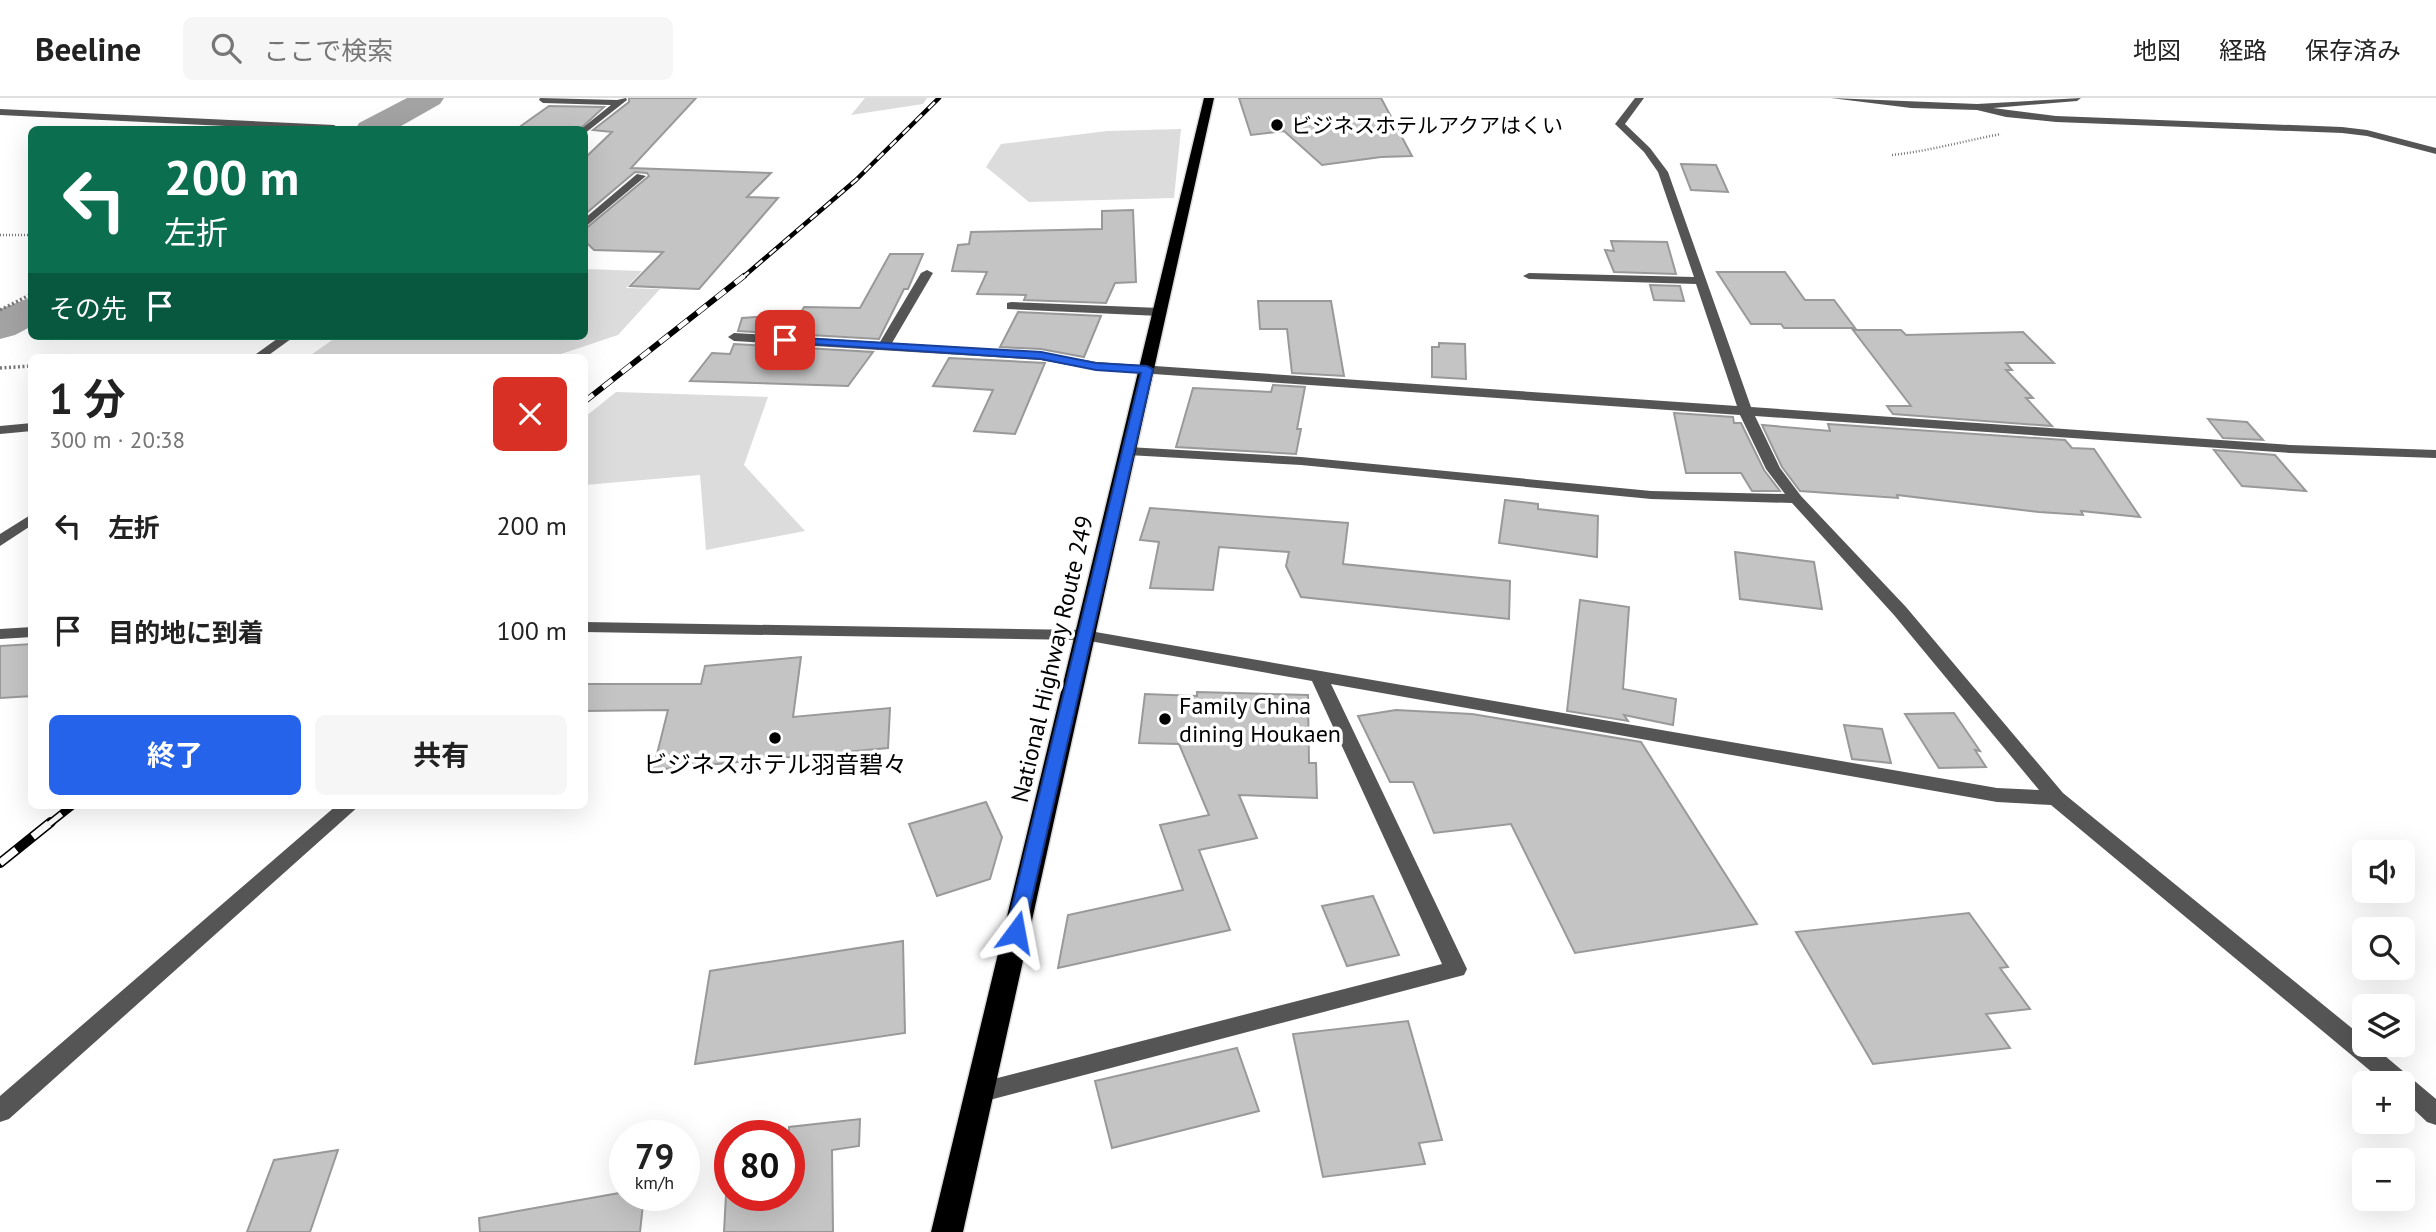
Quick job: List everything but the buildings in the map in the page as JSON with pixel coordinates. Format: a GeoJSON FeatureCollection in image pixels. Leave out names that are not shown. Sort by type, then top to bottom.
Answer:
{"type":"FeatureCollection","features":[{"type":"Feature","properties":{"kind":"highway","name":"National Highway Route 249"},"geometry":{"type":"LineString","coordinates":[[947,1232],[1209,98]]}},
{"type":"Feature","properties":{"kind":"street"},"geometry":{"type":"LineString","coordinates":[[1640,98],[1620,124],[1647,150],[1663,172],[1745,410],[1773,469],[1796,499],[1900,611],[2056,798],[2388,1071]]}},
{"type":"Feature","properties":{"kind":"street"},"geometry":{"type":"LineString","coordinates":[[1835,98],[1911,105],[1977,107],[2077,98]]}},
{"type":"Feature","properties":{"kind":"street"},"geometry":{"type":"LineString","coordinates":[[543,100],[622,100]]}},
{"type":"Feature","properties":{"kind":"street"},"geometry":{"type":"LineString","coordinates":[[588,128],[622,100]]}},
{"type":"Feature","properties":{"kind":"street"},"geometry":{"type":"LineString","coordinates":[[1977,107],[2006,114],[2056,119],[2342,130],[2367,133],[2436,151]]}},
{"type":"Feature","properties":{"kind":"street"},"geometry":{"type":"LineString","coordinates":[[0,112],[292,126]]}},
{"type":"Feature","properties":{"kind":"street"},"geometry":{"type":"LineString","coordinates":[[588,222],[641,176]]}},
{"type":"Feature","properties":{"kind":"street"},"geometry":{"type":"LineString","coordinates":[[884,346],[927,273]]}},
{"type":"Feature","properties":{"kind":"street"},"geometry":{"type":"LineString","coordinates":[[1529,276],[1702,281]]}},
{"type":"Feature","properties":{"kind":"street"},"geometry":{"type":"LineString","coordinates":[[1011,306],[1160,312]]}},
{"type":"Feature","properties":{"kind":"street"},"geometry":{"type":"LineString","coordinates":[[734,337],[1041,356],[1096,366],[2290,449],[2436,454]]}},
{"type":"Feature","properties":{"kind":"street"},"geometry":{"type":"LineString","coordinates":[[262,354],[283,340]]}},
{"type":"Feature","properties":{"kind":"street"},"geometry":{"type":"LineString","coordinates":[[0,430],[28,427]]}},
{"type":"Feature","properties":{"kind":"street"},"geometry":{"type":"LineString","coordinates":[[1128,451],[1301,461],[1505,483],[1651,495],[1796,499]]}},
{"type":"Feature","properties":{"kind":"street"},"geometry":{"type":"LineString","coordinates":[[0,541],[28,521]]}},
{"type":"Feature","properties":{"kind":"street"},"geometry":{"type":"LineString","coordinates":[[588,627],[1084,635],[1997,795],[2056,798]]}},
{"type":"Feature","properties":{"kind":"street"},"geometry":{"type":"LineString","coordinates":[[0,634],[28,632]]}},
{"type":"Feature","properties":{"kind":"street"},"geometry":{"type":"LineString","coordinates":[[978,1093],[1456,969],[1318,675]]}},
{"type":"Feature","properties":{"kind":"street"},"geometry":{"type":"LineString","coordinates":[[0,1111],[345,809]]}},
{"type":"Feature","properties":{"kind":"street"},"geometry":{"type":"LineString","coordinates":[[2415,1094],[2436,1114]]}},
{"type":"Feature","properties":{"kind":"path"},"geometry":{"type":"LineString","coordinates":[[1892,155],[1931,152],[1942,146],[2001,134]]}},
{"type":"Feature","properties":{"kind":"path"},"geometry":{"type":"LineString","coordinates":[[0,235],[28,235]]}},
{"type":"Feature","properties":{"kind":"path"},"geometry":{"type":"LineString","coordinates":[[0,310],[28,296]]}},
{"type":"Feature","properties":{"kind":"path"},"geometry":{"type":"LineString","coordinates":[[0,368],[28,366]]}},
{"type":"Feature","properties":{"kind":"shaded area"},"geometry":{"type":"Polygon","coordinates":[[[865,98],[927,98],[923,104],[851,115],[865,98]]]}},
{"type":"Feature","properties":{"kind":"shaded area"},"geometry":{"type":"Polygon","coordinates":[[[1181,129],[1174,198],[1029,202],[986,167],[1001,144],[1107,131],[1181,129]]]}},
{"type":"Feature","properties":{"kind":"shaded area"},"geometry":{"type":"Polygon","coordinates":[[[588,269],[642,271],[626,288],[660,289],[618,335],[561,354],[312,354],[332,340],[588,340],[588,269]]]}},
{"type":"Feature","properties":{"kind":"shaded area"},"geometry":{"type":"Polygon","coordinates":[[[616,392],[768,397],[744,465],[805,531],[706,550],[700,475],[588,485],[588,415],[616,392]]]}},
{"type":"Feature","properties":{"kind":"waterway"},"geometry":{"type":"LineString","coordinates":[[377,126],[429,98]]}},
{"type":"Feature","properties":{"kind":"waterway"},"geometry":{"type":"LineString","coordinates":[[0,326],[28,311]]}},
{"type":"Feature","properties":{"kind":"railway"},"geometry":{"type":"LineString","coordinates":[[742,278],[856,180],[939,98]]}},
{"type":"Feature","properties":{"kind":"railway"},"geometry":{"type":"LineString","coordinates":[[588,399],[744,276]]}},
{"type":"Feature","properties":{"kind":"railway"},"geometry":{"type":"LineString","coordinates":[[49,824],[68,809]]}},
{"type":"Feature","properties":{"kind":"railway"},"geometry":{"type":"LineString","coordinates":[[0,863],[51,822]]}},
{"type":"Feature","properties":{"kind":"place","name":"ビジネスホテルアクアはくい"},"geometry":{"type":"Point","coordinates":[1277,125]}},
{"type":"Feature","properties":{"kind":"place","name":"Family China dining Houkaen"},"geometry":{"type":"Point","coordinates":[1165,719]}},
{"type":"Feature","properties":{"kind":"place","name":"ビジネスホテル羽音碧々"},"geometry":{"type":"Point","coordinates":[775,738]}},
{"type":"Feature","properties":{"kind":"route"},"geometry":{"type":"LineString","coordinates":[[785,340],[1041,356],[1096,366],[1147,369],[1016,932]]}}]}
